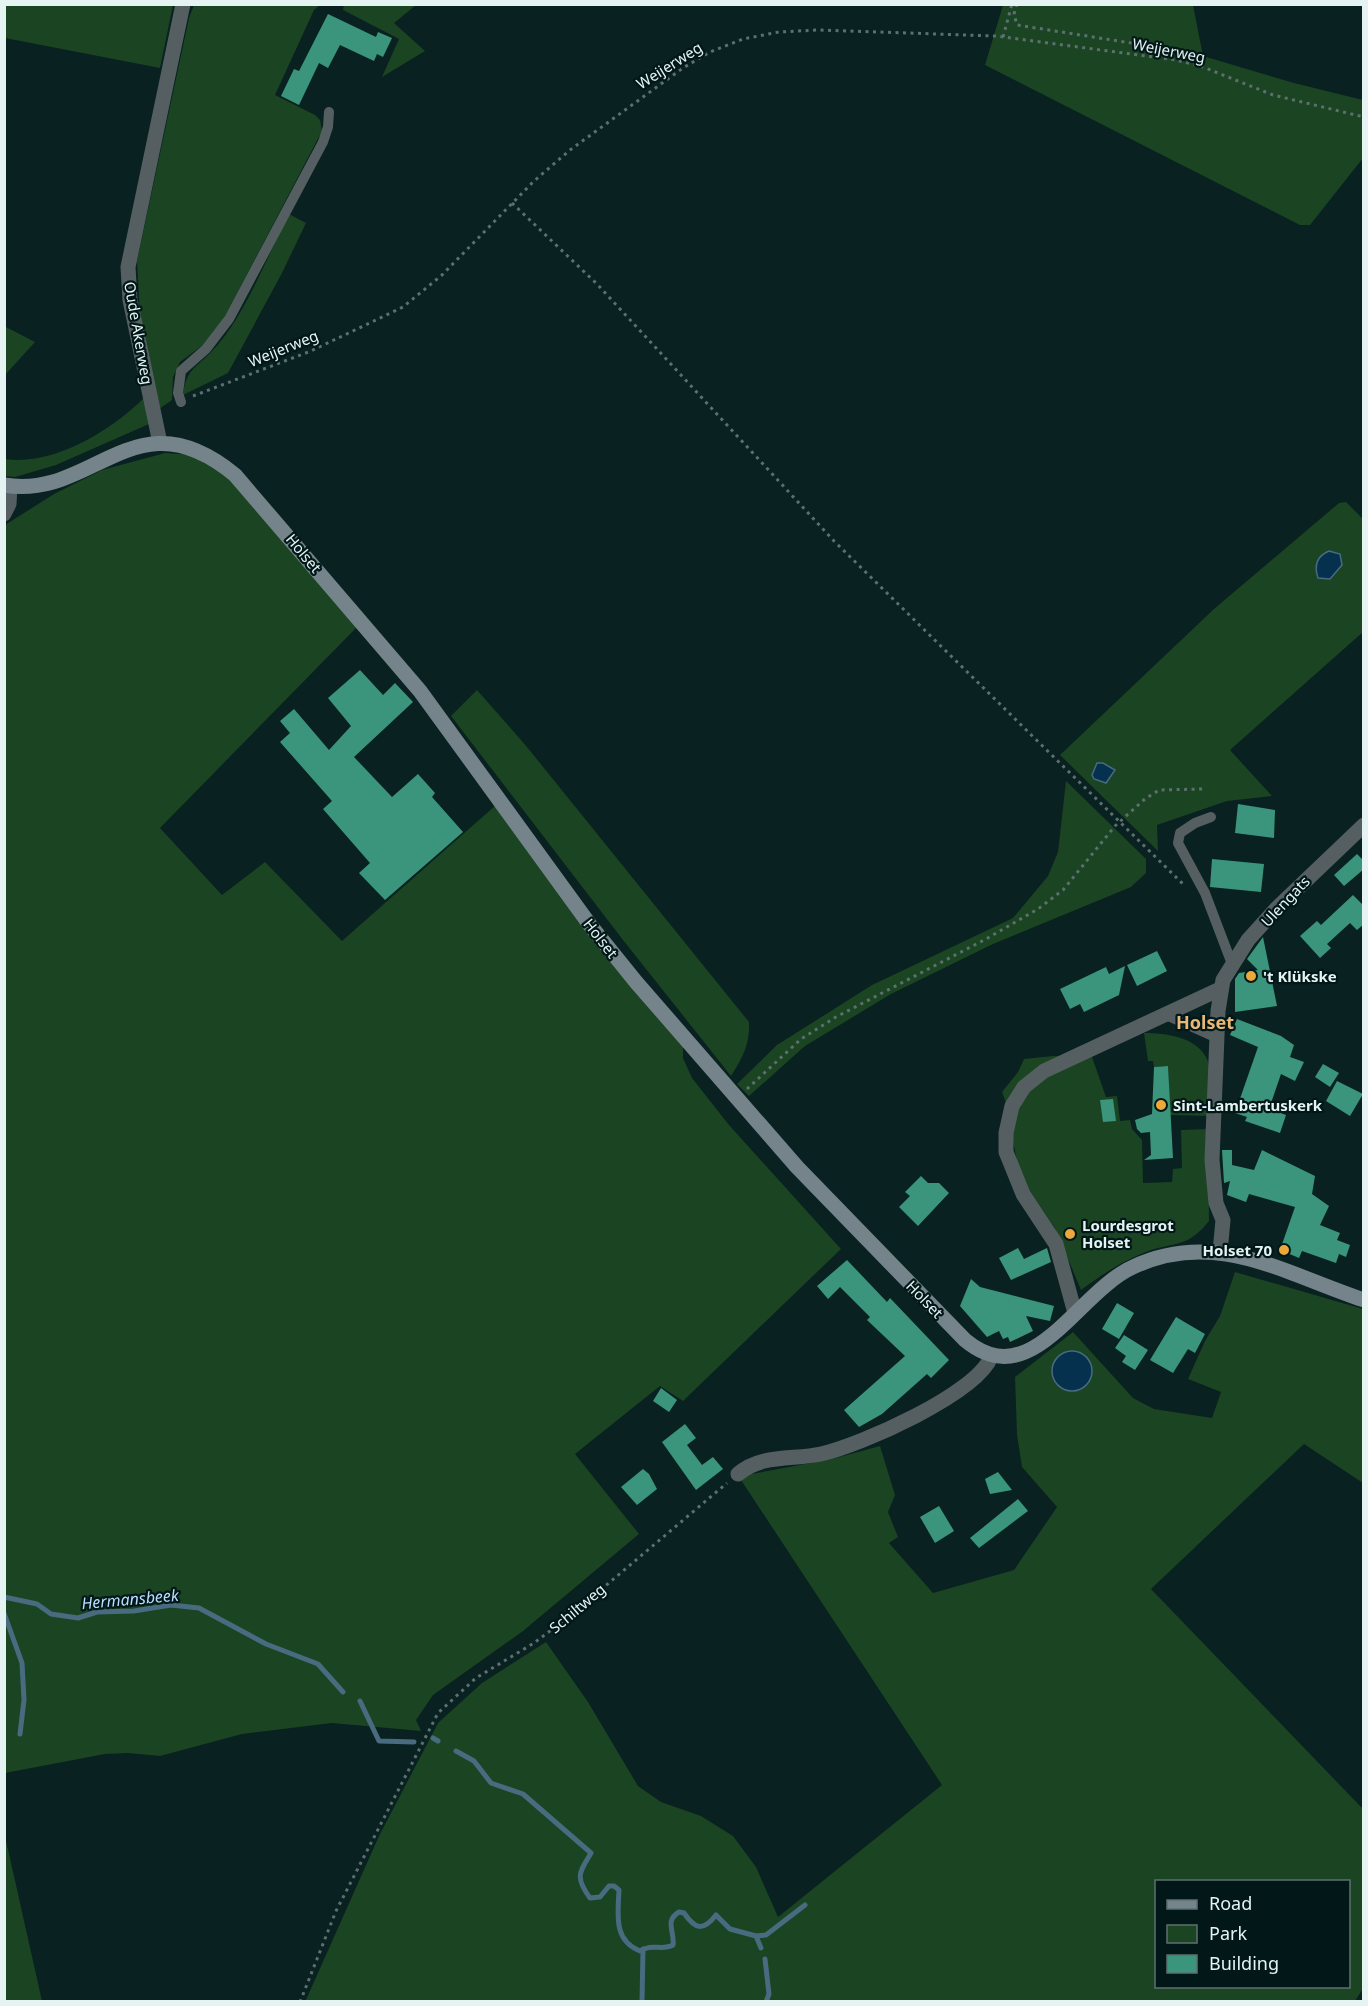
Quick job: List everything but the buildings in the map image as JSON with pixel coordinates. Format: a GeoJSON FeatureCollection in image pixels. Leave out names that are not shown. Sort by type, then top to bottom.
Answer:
{"type":"FeatureCollection","features":[{"type":"Feature","properties":{"kind":"street","name":"Oude Akerweg"},"geometry":{"type":"LineString","coordinates":[[160,443],[130,300],[128,267],[183,4]]}},
{"type":"Feature","properties":{"kind":"street"},"geometry":{"type":"LineString","coordinates":[[4,514],[9,504],[7,486],[54,481],[123,450],[160,443]]}},
{"type":"Feature","properties":{"kind":"street","name":"Holset"},"geometry":{"type":"LineString","coordinates":[[160,443],[198,452],[225,466],[262,503],[420,691],[590,925],[737,1098],[844,1218],[965,1341],[982,1354],[991,1357]]}},
{"type":"Feature","properties":{"kind":"street","name":"Ulengats"},"geometry":{"type":"LineString","coordinates":[[1221,989],[1232,964],[1248,940],[1293,891],[1364,825]]}},
{"type":"Feature","properties":{"kind":"street"},"geometry":{"type":"LineString","coordinates":[[1075,1313],[1056,1244],[1023,1194],[1009,1164],[1005,1143],[1007,1120],[1017,1096],[1044,1071],[1221,989],[1212,1160],[1216,1203],[1223,1220],[1220,1252]]}},
{"type":"Feature","properties":{"kind":"street"},"geometry":{"type":"LineString","coordinates":[[738,1474],[753,1463],[837,1450],[892,1428],[973,1380],[988,1365],[991,1357],[1015,1356],[1035,1348],[1121,1272],[1144,1262],[1186,1251],[1220,1252],[1268,1265],[1364,1300]]}},
{"type":"Feature","properties":{"kind":"lane"},"geometry":{"type":"LineString","coordinates":[[181,402],[177,393],[181,371],[206,350],[229,319],[323,142],[328,128],[329,112]]}},
{"type":"Feature","properties":{"kind":"lane"},"geometry":{"type":"LineString","coordinates":[[1211,817],[1195,823],[1180,833],[1178,843],[1204,893],[1232,964]]}},
{"type":"Feature","properties":{"kind":"lane"},"geometry":{"type":"LineString","coordinates":[[1166,1015],[1217,1038]]}},
{"type":"Feature","properties":{"kind":"path"},"geometry":{"type":"LineString","coordinates":[[1003,37],[1012,4]]}},
{"type":"Feature","properties":{"kind":"path"},"geometry":{"type":"LineString","coordinates":[[1017,4],[1014,14],[1017,25],[1163,48],[1176,60]]}},
{"type":"Feature","properties":{"kind":"path","name":"Weijerweg"},"geometry":{"type":"LineString","coordinates":[[181,402],[311,351],[404,307],[465,254],[512,203],[570,150],[642,96],[696,60],[743,39],[778,32],[818,30],[1003,37],[1176,60],[1203,67],[1273,95],[1364,117]]}},
{"type":"Feature","properties":{"kind":"path"},"geometry":{"type":"LineString","coordinates":[[512,203],[597,284],[834,541],[1187,889]]}},
{"type":"Feature","properties":{"kind":"path"},"geometry":{"type":"LineString","coordinates":[[737,1098],[801,1039],[892,986],[1018,922],[1063,890],[1119,822],[1144,799],[1159,790],[1203,789]]}},
{"type":"Feature","properties":{"kind":"path","name":"Schiltweg"},"geometry":{"type":"LineString","coordinates":[[300,2001],[336,1911],[438,1713],[476,1678],[534,1643],[571,1615],[738,1474]]}},
{"type":"Feature","properties":{"kind":"green space"},"geometry":{"type":"Polygon","coordinates":[[[4,5],[173,5],[160,68],[5,38],[4,5]]]}},
{"type":"Feature","properties":{"kind":"green space"},"geometry":{"type":"Polygon","coordinates":[[[194,5],[320,5],[314,10],[275,95],[315,115],[320,120],[322,131],[223,320],[207,342],[180,362],[173,377],[172,400],[159,409],[140,315],[137,261],[189,18],[194,5]]]}},
{"type":"Feature","properties":{"kind":"green space"},"geometry":{"type":"Polygon","coordinates":[[[344,5],[416,5],[394,23],[425,51],[382,77],[399,39],[343,10],[344,5]]]}},
{"type":"Feature","properties":{"kind":"green space"},"geometry":{"type":"Polygon","coordinates":[[[1003,5],[1193,5],[1203,56],[1294,83],[1363,100],[1363,158],[1310,225],[1300,225],[985,65],[1003,5]]]}},
{"type":"Feature","properties":{"kind":"green space"},"geometry":{"type":"Polygon","coordinates":[[[289,214],[306,223],[228,373],[183,395],[189,374],[224,338],[235,322],[289,214]]]}},
{"type":"Feature","properties":{"kind":"green space"},"geometry":{"type":"Polygon","coordinates":[[[4,326],[35,342],[5,375],[4,375],[4,326]]]}},
{"type":"Feature","properties":{"kind":"green space"},"geometry":{"type":"Polygon","coordinates":[[[144,398],[149,424],[56,465],[15,477],[5,476],[5,459],[24,460],[43,457],[80,444],[115,422],[144,398]]]}},
{"type":"Feature","properties":{"kind":"green space"},"geometry":{"type":"Polygon","coordinates":[[[165,453],[213,456],[360,624],[160,828],[222,895],[265,862],[342,941],[496,805],[683,1040],[683,1058],[692,1078],[729,1125],[841,1249],[683,1401],[660,1386],[575,1454],[639,1534],[523,1631],[433,1695],[416,1720],[421,1731],[332,1723],[242,1734],[160,1756],[128,1753],[105,1754],[5,1773],[5,525],[54,494],[102,470],[165,453]]]}},
{"type":"Feature","properties":{"kind":"green space"},"geometry":{"type":"Polygon","coordinates":[[[1346,502],[1363,519],[1363,632],[1230,750],[1272,796],[1227,801],[1157,825],[1158,851],[1060,755],[1214,609],[1339,503],[1346,502]]]}},
{"type":"Feature","properties":{"kind":"green space"},"geometry":{"type":"Polygon","coordinates":[[[477,690],[527,747],[749,1022],[745,1050],[731,1076],[451,716],[477,690]]]}},
{"type":"Feature","properties":{"kind":"green space"},"geometry":{"type":"Polygon","coordinates":[[[1066,781],[1146,859],[1146,873],[1131,887],[993,944],[891,994],[805,1046],[749,1096],[737,1084],[777,1045],[872,985],[1013,918],[1048,876],[1058,852],[1066,781]]]}},
{"type":"Feature","properties":{"kind":"green space"},"geometry":{"type":"Polygon","coordinates":[[[1144,1033],[1180,1038],[1196,1046],[1202,1052],[1209,1064],[1209,1116],[1170,1115],[1168,1066],[1154,1067],[1153,1061],[1148,1061],[1144,1033]]]}},
{"type":"Feature","properties":{"kind":"green space"},"geometry":{"type":"Polygon","coordinates":[[[1053,1056],[1092,1057],[1106,1097],[1117,1096],[1120,1121],[1130,1120],[1132,1129],[1142,1140],[1143,1183],[1172,1182],[1173,1169],[1182,1168],[1181,1130],[1208,1129],[1209,1221],[1193,1237],[1133,1258],[1110,1270],[1081,1290],[1055,1228],[1024,1182],[1013,1141],[1013,1122],[1002,1092],[1018,1072],[1024,1059],[1053,1056]]]}},
{"type":"Feature","properties":{"kind":"green space"},"geometry":{"type":"Polygon","coordinates":[[[1235,1272],[1363,1309],[1363,1483],[1304,1444],[1151,1589],[1363,1809],[1364,1987],[1355,2001],[305,2002],[379,1836],[438,1723],[482,1683],[546,1642],[588,1702],[638,1786],[661,1802],[701,1816],[733,1836],[756,1867],[778,1917],[942,1785],[741,1480],[746,1475],[832,1459],[880,1446],[895,1495],[888,1512],[898,1537],[889,1543],[933,1593],[1014,1570],[1057,1507],[1022,1467],[1017,1435],[1015,1377],[1073,1332],[1133,1398],[1154,1409],[1212,1418],[1221,1392],[1188,1379],[1205,1341],[1220,1316],[1235,1272]],[[1084,1354],[1053,1364],[1053,1377],[1078,1391],[1088,1380],[1091,1365],[1084,1354]]]}},
{"type":"Feature","properties":{"kind":"green space"},"geometry":{"type":"Polygon","coordinates":[[[5,1836],[42,2001],[5,2001],[5,1836]]]}},
{"type":"Feature","properties":{"kind":"water"},"geometry":{"type":"Polygon","coordinates":[[[1329,551],[1340,554],[1342,565],[1330,579],[1318,578],[1316,569],[1318,562],[1329,551]]]}},
{"type":"Feature","properties":{"kind":"water"},"geometry":{"type":"Polygon","coordinates":[[[1097,763],[1103,763],[1115,770],[1106,783],[1094,779],[1092,775],[1097,763]]]}},
{"type":"Feature","properties":{"kind":"water"},"geometry":{"type":"Polygon","coordinates":[[[1072,1351],[1080,1352],[1086,1357],[1091,1363],[1091,1379],[1086,1385],[1080,1390],[1072,1391],[1064,1390],[1058,1385],[1053,1379],[1052,1371],[1053,1363],[1058,1357],[1064,1352],[1072,1351]]]}},
{"type":"Feature","properties":{"kind":"waterway","name":"Hermansbeek"},"geometry":{"type":"LineString","coordinates":[[4,1597],[37,1604],[51,1614],[78,1618],[97,1612],[134,1611],[171,1605],[199,1608],[266,1644],[318,1664],[343,1692]]}},
{"type":"Feature","properties":{"kind":"waterway"},"geometry":{"type":"LineString","coordinates":[[4,1613],[22,1663],[24,1700],[20,1734]]}},
{"type":"Feature","properties":{"kind":"waterway","name":"Hermansbeek"},"geometry":{"type":"LineString","coordinates":[[360,1701],[379,1741],[414,1742]]}},
{"type":"Feature","properties":{"kind":"waterway","name":"Hermansbeek"},"geometry":{"type":"LineString","coordinates":[[433,1738],[438,1741]]}},
{"type":"Feature","properties":{"kind":"waterway","name":"Hermansbeek"},"geometry":{"type":"LineString","coordinates":[[456,1751],[474,1761],[491,1783],[523,1794],[591,1853],[580,1874],[585,1891],[590,1898],[600,1897],[609,1886],[614,1886],[619,1890],[619,1926],[625,1940],[631,1946],[640,1951],[673,1945],[671,1923],[679,1912],[684,1913],[699,1926],[707,1924],[716,1915],[730,1929],[756,1936],[761,1948]]}},
{"type":"Feature","properties":{"kind":"waterway"},"geometry":{"type":"LineString","coordinates":[[756,1936],[766,1935],[805,1905]]}},
{"type":"Feature","properties":{"kind":"waterway"},"geometry":{"type":"LineString","coordinates":[[642,2002],[643,1949]]}},
{"type":"Feature","properties":{"kind":"waterway","name":"Hermansbeek"},"geometry":{"type":"LineString","coordinates":[[765,1959],[769,1994],[766,2002]]}},
{"type":"Feature","properties":{"kind":"place","name":"'t Klükske"},"geometry":{"type":"Point","coordinates":[1251,976]}},
{"type":"Feature","properties":{"kind":"place","name":"Sint-Lambertuskerk"},"geometry":{"type":"Point","coordinates":[1161,1105]}},
{"type":"Feature","properties":{"kind":"place","name":"Lourdesgrot Holset"},"geometry":{"type":"Point","coordinates":[1070,1234]}},
{"type":"Feature","properties":{"kind":"place","name":"Holset 70"},"geometry":{"type":"Point","coordinates":[1284,1250]}},
{"type":"Feature","properties":{"kind":"district","name":"Holset"},"geometry":{"type":"Point","coordinates":[1205,1022]}}]}
